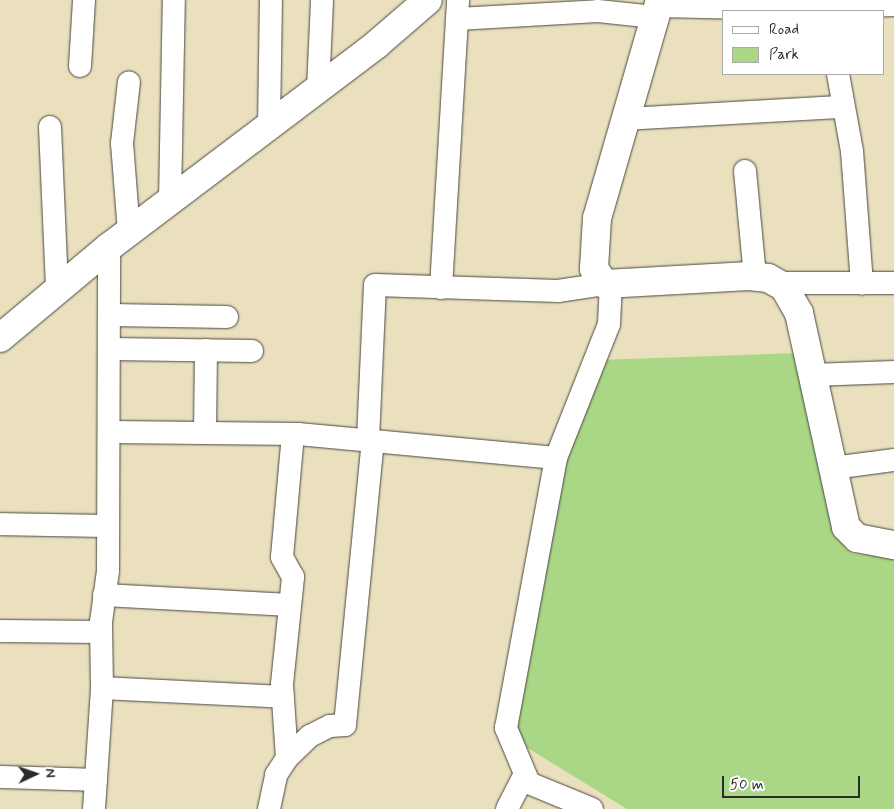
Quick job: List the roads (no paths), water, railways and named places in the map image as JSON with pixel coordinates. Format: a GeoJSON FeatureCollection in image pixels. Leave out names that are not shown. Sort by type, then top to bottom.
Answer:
{"type":"FeatureCollection","features":[{"type":"Feature","properties":{"kind":"street"},"geometry":{"type":"LineString","coordinates":[[80,66],[84,0]]}},
{"type":"Feature","properties":{"kind":"street"},"geometry":{"type":"LineString","coordinates":[[170,200],[174,0]]}},
{"type":"Feature","properties":{"kind":"street"},"geometry":{"type":"LineString","coordinates":[[269,126],[271,0]]}},
{"type":"Feature","properties":{"kind":"street"},"geometry":{"type":"LineString","coordinates":[[318,89],[322,0]]}},
{"type":"Feature","properties":{"kind":"street"},"geometry":{"type":"LineString","coordinates":[[0,338],[119,239],[318,89],[428,0]]}},
{"type":"Feature","properties":{"kind":"street"},"geometry":{"type":"LineString","coordinates":[[441,288],[457,9],[598,11],[657,8],[836,9],[894,5]]}},
{"type":"Feature","properties":{"kind":"street"},"geometry":{"type":"LineString","coordinates":[[592,809],[529,783],[524,775],[506,728],[556,458],[609,324],[608,284],[594,269],[597,218],[657,8]]}},
{"type":"Feature","properties":{"kind":"street"},"geometry":{"type":"LineString","coordinates":[[838,75],[842,107],[852,151],[862,284]]}},
{"type":"Feature","properties":{"kind":"street"},"geometry":{"type":"LineString","coordinates":[[94,809],[102,688],[101,632],[108,526],[111,315],[119,239],[122,143],[129,82]]}},
{"type":"Feature","properties":{"kind":"street"},"geometry":{"type":"LineString","coordinates":[[625,119],[842,107]]}},
{"type":"Feature","properties":{"kind":"street"},"geometry":{"type":"LineString","coordinates":[[50,127],[57,290]]}},
{"type":"Feature","properties":{"kind":"street"},"geometry":{"type":"LineString","coordinates":[[745,171],[766,280]]}},
{"type":"Feature","properties":{"kind":"street"},"geometry":{"type":"LineString","coordinates":[[766,280],[784,287],[799,313],[846,527],[857,538],[894,545]]}},
{"type":"Feature","properties":{"kind":"street"},"geometry":{"type":"LineString","coordinates":[[269,809],[276,775],[287,758],[310,736],[330,726],[345,725],[370,439],[375,285],[558,291],[608,284],[766,280],[862,284],[894,283]]}},
{"type":"Feature","properties":{"kind":"street"},"geometry":{"type":"LineString","coordinates":[[111,315],[227,317]]}},
{"type":"Feature","properties":{"kind":"street"},"geometry":{"type":"LineString","coordinates":[[110,349],[252,351]]}},
{"type":"Feature","properties":{"kind":"street"},"geometry":{"type":"LineString","coordinates":[[205,433],[206,350]]}},
{"type":"Feature","properties":{"kind":"street"},"geometry":{"type":"LineString","coordinates":[[812,375],[894,372]]}},
{"type":"Feature","properties":{"kind":"street"},"geometry":{"type":"LineString","coordinates":[[109,432],[293,434],[370,439],[556,458]]}},
{"type":"Feature","properties":{"kind":"street"},"geometry":{"type":"LineString","coordinates":[[287,758],[283,697],[292,577],[282,557],[293,434]]}},
{"type":"Feature","properties":{"kind":"street"},"geometry":{"type":"LineString","coordinates":[[833,468],[894,460]]}},
{"type":"Feature","properties":{"kind":"street"},"geometry":{"type":"LineString","coordinates":[[0,524],[108,526]]}},
{"type":"Feature","properties":{"kind":"street"},"geometry":{"type":"LineString","coordinates":[[104,595],[290,605]]}},
{"type":"Feature","properties":{"kind":"street"},"geometry":{"type":"LineString","coordinates":[[0,631],[101,632]]}},
{"type":"Feature","properties":{"kind":"street"},"geometry":{"type":"LineString","coordinates":[[102,688],[283,697]]}},
{"type":"Feature","properties":{"kind":"street"},"geometry":{"type":"LineString","coordinates":[[506,809],[524,775]]}},
{"type":"Feature","properties":{"kind":"street"},"geometry":{"type":"LineString","coordinates":[[0,777],[96,780]]}}]}
